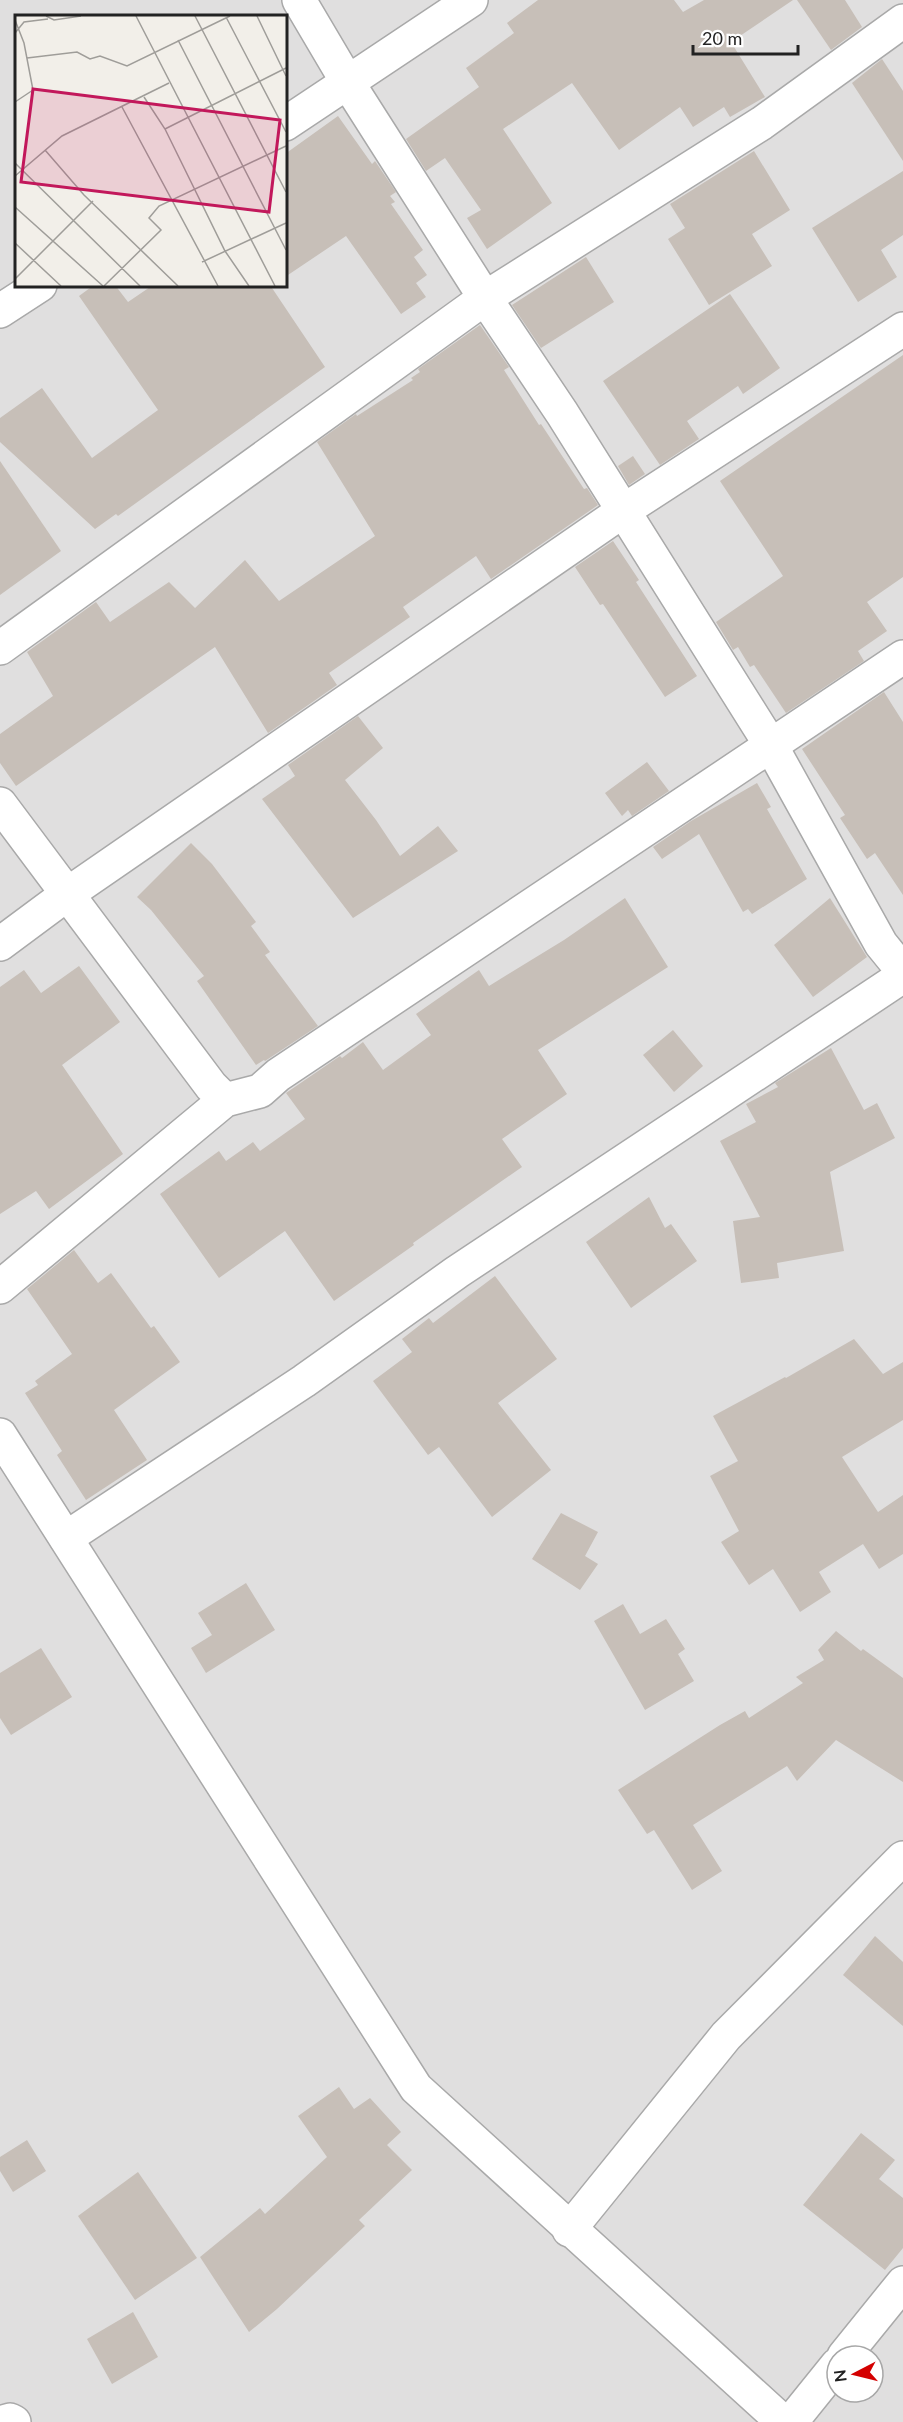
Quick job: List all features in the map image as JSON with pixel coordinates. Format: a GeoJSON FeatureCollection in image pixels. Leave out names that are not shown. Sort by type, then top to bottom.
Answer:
{"type":"FeatureCollection","features":[{"type":"Feature","properties":{"kind":"street"},"geometry":{"type":"LineString","coordinates":[[299,0],[348,83],[484,298],[562,412],[770,744],[881,944],[903,971]]}},
{"type":"Feature","properties":{"kind":"street"},"geometry":{"type":"LineString","coordinates":[[286,123],[471,0]]}},
{"type":"Feature","properties":{"kind":"street"},"geometry":{"type":"LineString","coordinates":[[0,648],[484,298],[762,123],[903,21]]}},
{"type":"Feature","properties":{"kind":"street"},"geometry":{"type":"LineString","coordinates":[[0,311],[38,286]]}},
{"type":"Feature","properties":{"kind":"street"},"geometry":{"type":"LineString","coordinates":[[0,944],[66,895],[623,512],[903,329]]}},
{"type":"Feature","properties":{"kind":"street"},"geometry":{"type":"LineString","coordinates":[[0,1287],[225,1100],[260,1090],[278,1075],[903,657]]}},
{"type":"Feature","properties":{"kind":"street"},"geometry":{"type":"LineString","coordinates":[[0,804],[211,1086],[225,1100]]}},
{"type":"Feature","properties":{"kind":"street"},"geometry":{"type":"LineString","coordinates":[[66,1538],[304,1381],[457,1272],[903,976]]}},
{"type":"Feature","properties":{"kind":"street"},"geometry":{"type":"LineString","coordinates":[[0,1435],[416,2088],[783,2422]]}},
{"type":"Feature","properties":{"kind":"street"},"geometry":{"type":"LineString","coordinates":[[570,2230],[726,2036],[903,1858]]}},
{"type":"Feature","properties":{"kind":"street"},"geometry":{"type":"LineString","coordinates":[[854,2344],[903,2283]]}},
{"type":"Feature","properties":{"kind":"street"},"geometry":{"type":"LineString","coordinates":[[791,2422],[825,2380]]}},
{"type":"Feature","properties":{"kind":"street"},"geometry":{"type":"LineString","coordinates":[[3,2422],[10,2420],[15,2422]]}},
{"type":"Feature","properties":{"kind":"shaded area"},"geometry":{"type":"Polygon","coordinates":[[[0,0],[903,0],[903,2422],[0,2422],[0,0]]]}},
{"type":"Feature","properties":{"kind":"building"},"geometry":{"type":"Polygon","coordinates":[[[538,0],[674,0],[683,12],[704,0],[793,0],[731,42],[765,97],[730,117],[724,107],[693,127],[680,107],[619,150],[572,83],[503,129],[552,203],[487,249],[467,218],[481,210],[445,158],[426,171],[406,139],[479,87],[466,68],[514,33],[507,23],[538,0]]]}},
{"type":"Feature","properties":{"kind":"building"},"geometry":{"type":"Polygon","coordinates":[[[797,0],[845,0],[862,27],[831,50],[797,0]]]}},
{"type":"Feature","properties":{"kind":"building"},"geometry":{"type":"Polygon","coordinates":[[[882,59],[903,91],[903,161],[852,83],[882,59]]]}},
{"type":"Feature","properties":{"kind":"building"},"geometry":{"type":"Polygon","coordinates":[[[338,116],[372,164],[375,161],[396,192],[390,196],[395,202],[391,204],[423,250],[414,257],[427,275],[416,283],[426,297],[401,314],[346,236],[286,276],[286,153],[338,116]]]}},
{"type":"Feature","properties":{"kind":"building"},"geometry":{"type":"Polygon","coordinates":[[[754,151],[790,210],[752,234],[772,266],[709,305],[668,239],[685,228],[670,204],[754,151]]]}},
{"type":"Feature","properties":{"kind":"building"},"geometry":{"type":"Polygon","coordinates":[[[903,171],[903,235],[881,250],[897,277],[858,302],[812,228],[903,171]]]}},
{"type":"Feature","properties":{"kind":"building"},"geometry":{"type":"Polygon","coordinates":[[[586,257],[614,302],[541,348],[512,305],[586,257]]]}},
{"type":"Feature","properties":{"kind":"building"},"geometry":{"type":"Polygon","coordinates":[[[93,286],[116,286],[128,302],[152,286],[271,286],[325,367],[118,516],[116,514],[95,529],[0,442],[0,418],[42,388],[92,458],[158,410],[79,296],[93,286]]]}},
{"type":"Feature","properties":{"kind":"building"},"geometry":{"type":"Polygon","coordinates":[[[730,294],[780,368],[743,394],[738,386],[687,421],[699,439],[660,465],[603,381],[730,294]]]}},
{"type":"Feature","properties":{"kind":"building"},"geometry":{"type":"Polygon","coordinates":[[[480,325],[509,367],[504,370],[539,425],[541,424],[584,489],[587,488],[598,505],[491,579],[476,556],[403,607],[410,617],[329,673],[337,685],[268,733],[215,647],[16,786],[0,763],[0,734],[53,696],[27,652],[96,602],[110,622],[169,582],[195,608],[245,560],[279,601],[375,536],[317,442],[356,414],[357,416],[413,380],[411,378],[420,372],[418,369],[480,325]]]}},
{"type":"Feature","properties":{"kind":"building"},"geometry":{"type":"Polygon","coordinates":[[[903,355],[903,577],[867,602],[887,631],[858,651],[864,661],[786,713],[754,665],[750,667],[738,647],[733,650],[716,622],[783,576],[720,481],[903,355]]]}},
{"type":"Feature","properties":{"kind":"building"},"geometry":{"type":"Polygon","coordinates":[[[633,456],[645,474],[629,485],[618,466],[633,456]]]}},
{"type":"Feature","properties":{"kind":"building"},"geometry":{"type":"Polygon","coordinates":[[[0,461],[61,551],[0,595],[0,461]]]}},
{"type":"Feature","properties":{"kind":"building"},"geometry":{"type":"Polygon","coordinates":[[[613,541],[639,580],[636,582],[697,676],[665,697],[603,604],[600,605],[575,567],[613,541]]]}},
{"type":"Feature","properties":{"kind":"building"},"geometry":{"type":"Polygon","coordinates":[[[884,692],[903,722],[903,895],[875,853],[867,859],[840,818],[845,815],[802,749],[884,692]]]}},
{"type":"Feature","properties":{"kind":"building"},"geometry":{"type":"Polygon","coordinates":[[[358,716],[383,748],[345,780],[400,856],[438,826],[458,851],[353,918],[262,799],[295,776],[288,765],[358,716]]]}},
{"type":"Feature","properties":{"kind":"building"},"geometry":{"type":"Polygon","coordinates":[[[647,762],[669,791],[632,816],[628,810],[622,816],[605,793],[647,762]]]}},
{"type":"Feature","properties":{"kind":"building"},"geometry":{"type":"Polygon","coordinates":[[[757,783],[771,807],[767,809],[807,879],[752,914],[748,909],[743,912],[699,834],[662,859],[653,847],[691,821],[757,783]]]}},
{"type":"Feature","properties":{"kind":"building"},"geometry":{"type":"Polygon","coordinates":[[[191,843],[212,864],[256,922],[251,926],[270,952],[265,955],[318,1026],[256,1065],[197,981],[204,976],[151,910],[137,897],[191,843]]]}},
{"type":"Feature","properties":{"kind":"building"},"geometry":{"type":"Polygon","coordinates":[[[625,898],[668,967],[538,1050],[567,1094],[502,1139],[522,1167],[334,1301],[285,1231],[219,1278],[160,1194],[219,1151],[226,1161],[253,1142],[260,1151],[305,1119],[286,1093],[340,1056],[342,1058],[363,1042],[383,1070],[431,1035],[416,1014],[479,970],[489,986],[564,940],[625,898]]]}},
{"type":"Feature","properties":{"kind":"building"},"geometry":{"type":"Polygon","coordinates":[[[830,898],[867,957],[813,997],[774,945],[830,898]]]}},
{"type":"Feature","properties":{"kind":"building"},"geometry":{"type":"Polygon","coordinates":[[[79,966],[120,1022],[62,1065],[123,1154],[49,1209],[36,1191],[0,1214],[0,987],[24,970],[41,993],[79,966]]]}},
{"type":"Feature","properties":{"kind":"building"},"geometry":{"type":"Polygon","coordinates":[[[673,1030],[703,1066],[674,1092],[643,1055],[673,1030]]]}},
{"type":"Feature","properties":{"kind":"building"},"geometry":{"type":"Polygon","coordinates":[[[831,1048],[864,1110],[877,1103],[895,1138],[830,1172],[844,1251],[777,1263],[779,1278],[741,1283],[733,1221],[760,1217],[720,1141],[756,1122],[746,1104],[778,1087],[775,1083],[831,1048]]]}},
{"type":"Feature","properties":{"kind":"building"},"geometry":{"type":"Polygon","coordinates":[[[649,1197],[665,1228],[671,1224],[697,1261],[631,1308],[586,1242],[649,1197]]]}},
{"type":"Feature","properties":{"kind":"building"},"geometry":{"type":"Polygon","coordinates":[[[74,1250],[98,1283],[111,1273],[151,1328],[154,1326],[180,1362],[114,1410],[147,1460],[86,1500],[57,1455],[62,1451],[25,1393],[38,1385],[35,1381],[72,1354],[27,1289],[74,1250]]]}},
{"type":"Feature","properties":{"kind":"building"},"geometry":{"type":"Polygon","coordinates":[[[495,1276],[557,1359],[498,1403],[551,1470],[492,1517],[439,1447],[428,1455],[373,1381],[412,1352],[402,1339],[429,1318],[433,1323],[495,1276]]]}},
{"type":"Feature","properties":{"kind":"building"},"geometry":{"type":"Polygon","coordinates":[[[854,1339],[883,1374],[903,1362],[903,1420],[842,1457],[878,1512],[903,1495],[903,1554],[879,1569],[863,1544],[819,1572],[831,1592],[800,1612],[773,1569],[749,1585],[721,1542],[739,1531],[710,1476],[738,1461],[713,1416],[854,1339]]]}},
{"type":"Feature","properties":{"kind":"building"},"geometry":{"type":"Polygon","coordinates":[[[561,1513],[598,1532],[585,1556],[598,1564],[580,1590],[532,1559],[561,1513]]]}},
{"type":"Feature","properties":{"kind":"building"},"geometry":{"type":"Polygon","coordinates":[[[246,1583],[275,1630],[206,1673],[191,1648],[212,1635],[198,1613],[246,1583]]]}},
{"type":"Feature","properties":{"kind":"building"},"geometry":{"type":"Polygon","coordinates":[[[623,1604],[640,1634],[666,1619],[685,1649],[678,1654],[694,1681],[645,1710],[594,1621],[623,1604]]]}},
{"type":"Feature","properties":{"kind":"building"},"geometry":{"type":"Polygon","coordinates":[[[836,1631],[861,1651],[863,1649],[903,1678],[903,1782],[836,1740],[797,1781],[787,1766],[693,1825],[722,1871],[692,1890],[654,1830],[647,1834],[618,1790],[720,1725],[745,1711],[749,1718],[803,1683],[796,1677],[824,1660],[818,1650],[836,1631]]]}},
{"type":"Feature","properties":{"kind":"building"},"geometry":{"type":"Polygon","coordinates":[[[41,1648],[72,1697],[11,1735],[0,1718],[0,1673],[41,1648]]]}},
{"type":"Feature","properties":{"kind":"building"},"geometry":{"type":"Polygon","coordinates":[[[875,1936],[903,1962],[903,2026],[843,1975],[875,1936]]]}},
{"type":"Feature","properties":{"kind":"building"},"geometry":{"type":"Polygon","coordinates":[[[339,2087],[354,2109],[370,2098],[401,2132],[387,2145],[412,2170],[359,2220],[365,2226],[277,2309],[249,2332],[200,2257],[260,2208],[265,2214],[327,2157],[298,2116],[339,2087]]]}},
{"type":"Feature","properties":{"kind":"building"},"geometry":{"type":"Polygon","coordinates":[[[861,2133],[895,2160],[879,2179],[903,2198],[903,2248],[885,2270],[803,2205],[861,2133]]]}},
{"type":"Feature","properties":{"kind":"building"},"geometry":{"type":"Polygon","coordinates":[[[27,2140],[46,2171],[13,2192],[0,2171],[0,2157],[27,2140]]]}},
{"type":"Feature","properties":{"kind":"building"},"geometry":{"type":"Polygon","coordinates":[[[138,2172],[197,2258],[135,2300],[78,2216],[138,2172]]]}},
{"type":"Feature","properties":{"kind":"building"},"geometry":{"type":"Polygon","coordinates":[[[133,2312],[158,2357],[112,2384],[87,2339],[133,2312]]]}}]}
